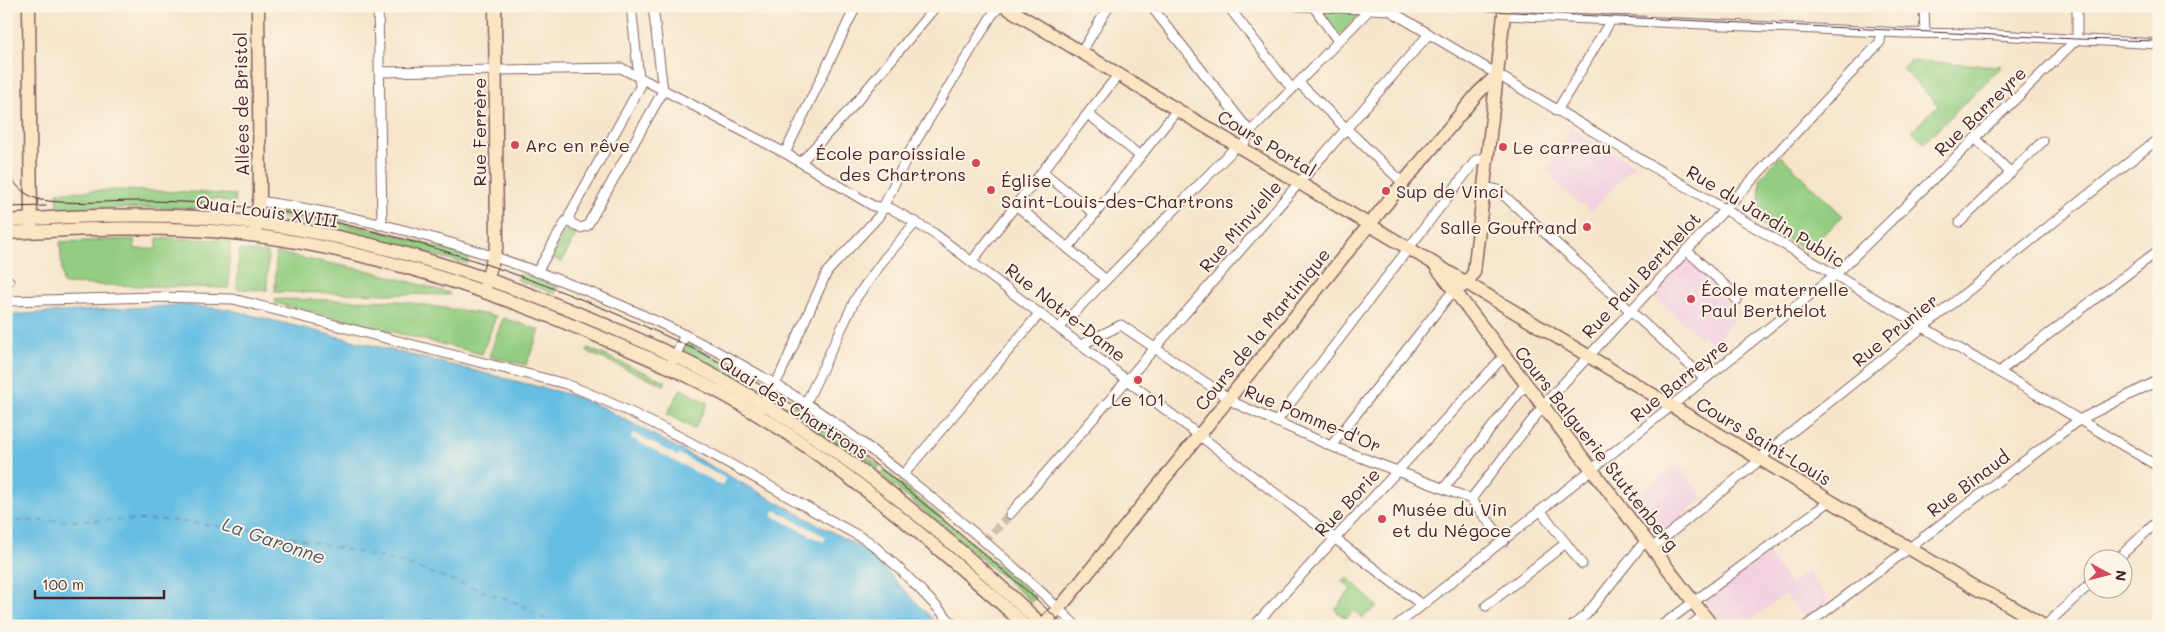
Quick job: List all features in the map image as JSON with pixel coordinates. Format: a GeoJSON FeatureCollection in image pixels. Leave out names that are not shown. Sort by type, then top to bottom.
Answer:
{"type":"FeatureCollection","features":[{"type":"Feature","properties":{"kind":"main road"},"geometry":{"type":"LineString","coordinates":[[29,6],[31,226]]}},
{"type":"Feature","properties":{"kind":"main road","name":"Allées de Bristol"},"geometry":{"type":"LineString","coordinates":[[255,229],[259,201],[258,6]]}},
{"type":"Feature","properties":{"kind":"main road","name":"Rue Ferrère"},"geometry":{"type":"LineString","coordinates":[[486,285],[497,245],[495,6]]}},
{"type":"Feature","properties":{"kind":"main road","name":"Cours Portal"},"geometry":{"type":"LineString","coordinates":[[1002,6],[1467,283]]}},
{"type":"Feature","properties":{"kind":"main road"},"geometry":{"type":"LineString","coordinates":[[1455,292],[1467,283],[1474,272],[1505,11]]}},
{"type":"Feature","properties":{"kind":"main road","name":"Cours de la Martinique"},"geometry":{"type":"LineString","coordinates":[[1043,625],[1059,608],[1229,399],[1369,224],[1478,93],[1497,75]]}},
{"type":"Feature","properties":{"kind":"main road","name":"Quai Louis XVIII"},"geometry":{"type":"LineString","coordinates":[[6,221],[31,226],[255,229],[486,285]]}},
{"type":"Feature","properties":{"kind":"main road","name":"Quai Louis XVIII"},"geometry":{"type":"LineString","coordinates":[[6,233],[31,226]]}},
{"type":"Feature","properties":{"kind":"main road","name":"Cours Portal"},"geometry":{"type":"LineString","coordinates":[[1434,264],[1455,292]]}},
{"type":"Feature","properties":{"kind":"main road","name":"Cours Saint-Louis"},"geometry":{"type":"LineString","coordinates":[[1467,283],[1909,548],[2044,626]]}},
{"type":"Feature","properties":{"kind":"main road","name":"Quai des Chartrons"},"geometry":{"type":"LineString","coordinates":[[486,285],[554,303],[672,361],[708,372],[759,409],[846,460],[891,494],[969,559],[1043,625]]}},
{"type":"Feature","properties":{"kind":"main road","name":"Cours Balguerie Stuttenberg"},"geometry":{"type":"LineString","coordinates":[[1455,292],[1708,621]]}},
{"type":"Feature","properties":{"kind":"main road","name":"Quai des Chartrons"},"geometry":{"type":"LineString","coordinates":[[759,409],[787,434],[885,505],[1025,626]]}},
{"type":"Feature","properties":{"kind":"street"},"geometry":{"type":"LineString","coordinates":[[378,6],[382,218],[380,225]]}},
{"type":"Feature","properties":{"kind":"street"},"geometry":{"type":"LineString","coordinates":[[537,272],[566,221],[569,220],[570,212],[640,87],[631,6]]}},
{"type":"Feature","properties":{"kind":"street"},"geometry":{"type":"LineString","coordinates":[[569,220],[580,228],[587,226],[663,90],[654,6]]}},
{"type":"Feature","properties":{"kind":"street"},"geometry":{"type":"LineString","coordinates":[[786,153],[856,6]]}},
{"type":"Feature","properties":{"kind":"street"},"geometry":{"type":"LineString","coordinates":[[801,162],[853,106],[936,6]]}},
{"type":"Feature","properties":{"kind":"street"},"geometry":{"type":"LineString","coordinates":[[759,409],[774,384],[827,272],[879,216],[910,151],[992,15],[1002,6]]}},
{"type":"Feature","properties":{"kind":"street"},"geometry":{"type":"LineString","coordinates":[[1081,52],[1109,6]]}},
{"type":"Feature","properties":{"kind":"street"},"geometry":{"type":"LineString","coordinates":[[1151,6],[1250,132]]}},
{"type":"Feature","properties":{"kind":"street"},"geometry":{"type":"LineString","coordinates":[[1228,6],[1295,86],[1346,128],[1403,183]]}},
{"type":"Feature","properties":{"kind":"street"},"geometry":{"type":"LineString","coordinates":[[1297,6],[1385,8]]}},
{"type":"Feature","properties":{"kind":"street"},"geometry":{"type":"LineString","coordinates":[[1924,6],[1925,33]]}},
{"type":"Feature","properties":{"kind":"street"},"geometry":{"type":"LineString","coordinates":[[2077,6],[2077,39]]}},
{"type":"Feature","properties":{"kind":"street"},"geometry":{"type":"LineString","coordinates":[[1313,7],[1338,41]]}},
{"type":"Feature","properties":{"kind":"street","name":"Rue du Jardin Public"},"geometry":{"type":"LineString","coordinates":[[1385,8],[2159,467]]}},
{"type":"Feature","properties":{"kind":"street"},"geometry":{"type":"LineString","coordinates":[[1059,328],[1231,152],[1239,147],[1250,132],[1370,9]]}},
{"type":"Feature","properties":{"kind":"street"},"geometry":{"type":"LineString","coordinates":[[1505,11],[1611,20],[2159,44]]}},
{"type":"Feature","properties":{"kind":"street"},"geometry":{"type":"LineString","coordinates":[[1557,111],[1611,20]]}},
{"type":"Feature","properties":{"kind":"street","name":"Rue Paul Berthelot"},"geometry":{"type":"LineString","coordinates":[[1471,499],[1544,407],[1588,356],[1880,42],[1881,32]]}},
{"type":"Feature","properties":{"kind":"street","name":"Rue Minvielle"},"geometry":{"type":"LineString","coordinates":[[1010,514],[1429,34]]}},
{"type":"Feature","properties":{"kind":"street","name":"Rue Barreyre"},"geometry":{"type":"LineString","coordinates":[[1396,626],[1835,275],[2077,39]]}},
{"type":"Feature","properties":{"kind":"street","name":"Rue Notre-Dame"},"geometry":{"type":"LineString","coordinates":[[379,72],[621,68],[786,153],[873,206],[892,208],[916,222],[972,261],[1422,605]]}},
{"type":"Feature","properties":{"kind":"street"},"geometry":{"type":"LineString","coordinates":[[972,261],[1118,74]]}},
{"type":"Feature","properties":{"kind":"street"},"geometry":{"type":"LineString","coordinates":[[1068,248],[1177,110]]}},
{"type":"Feature","properties":{"kind":"street"},"geometry":{"type":"LineString","coordinates":[[1088,114],[1140,156]]}},
{"type":"Feature","properties":{"kind":"street"},"geometry":{"type":"LineString","coordinates":[[1975,138],[2011,173]]}},
{"type":"Feature","properties":{"kind":"street","name":"Rue Prunier"},"geometry":{"type":"LineString","coordinates":[[1572,626],[1586,615],[1641,546],[1650,545],[1760,459],[2159,138]]}},
{"type":"Feature","properties":{"kind":"street"},"geometry":{"type":"LineString","coordinates":[[1960,222],[2043,141]]}},
{"type":"Feature","properties":{"kind":"street"},"geometry":{"type":"LineString","coordinates":[[1276,422],[1476,160],[1487,158]]}},
{"type":"Feature","properties":{"kind":"street"},"geometry":{"type":"LineString","coordinates":[[1043,172],[1096,214]]}},
{"type":"Feature","properties":{"kind":"street"},"geometry":{"type":"LineString","coordinates":[[1484,187],[1498,190],[1705,380]]}},
{"type":"Feature","properties":{"kind":"street","name":"Quai Louis XVIII"},"geometry":{"type":"LineString","coordinates":[[259,201],[380,225],[495,257],[537,272]]}},
{"type":"Feature","properties":{"kind":"street"},"geometry":{"type":"LineString","coordinates":[[1016,205],[1106,280]]}},
{"type":"Feature","properties":{"kind":"street"},"geometry":{"type":"LineString","coordinates":[[806,403],[856,298],[884,258],[916,222]]}},
{"type":"Feature","properties":{"kind":"street"},"geometry":{"type":"LineString","coordinates":[[1686,250],[1728,288],[1737,300]]}},
{"type":"Feature","properties":{"kind":"street"},"geometry":{"type":"LineString","coordinates":[[2000,373],[2004,368],[2159,250]]}},
{"type":"Feature","properties":{"kind":"street","name":"Quai des Chartrons"},"geometry":{"type":"LineString","coordinates":[[537,272],[685,335],[806,403],[903,475],[984,542],[1059,608],[1076,626]]}},
{"type":"Feature","properties":{"kind":"street"},"geometry":{"type":"LineString","coordinates":[[1331,446],[1449,296],[1455,292]]}},
{"type":"Feature","properties":{"kind":"street"},"geometry":{"type":"LineString","coordinates":[[6,301],[165,297],[233,299],[566,384],[604,399],[652,422],[868,541],[906,573],[954,626]]}},
{"type":"Feature","properties":{"kind":"street"},"geometry":{"type":"LineString","coordinates":[[903,475],[1040,313]]}},
{"type":"Feature","properties":{"kind":"street","name":"Rue Pomme-d'Or"},"geometry":{"type":"LineString","coordinates":[[1081,345],[1121,326],[1229,399],[1331,446],[1445,487],[1471,499],[1504,541]]}},
{"type":"Feature","properties":{"kind":"street"},"geometry":{"type":"LineString","coordinates":[[672,361],[685,335]]}},
{"type":"Feature","properties":{"kind":"street","name":"Rue Borie"},"geometry":{"type":"LineString","coordinates":[[1254,626],[1504,356]]}},
{"type":"Feature","properties":{"kind":"street","name":"Rue Binaud"},"geometry":{"type":"LineString","coordinates":[[1806,626],[2079,420],[2159,380]]}},
{"type":"Feature","properties":{"kind":"street"},"geometry":{"type":"LineString","coordinates":[[1445,487],[1526,384]]}},
{"type":"Feature","properties":{"kind":"street"},"geometry":{"type":"LineString","coordinates":[[1661,626],[1830,501]]}},
{"type":"Feature","properties":{"kind":"street"},"geometry":{"type":"LineString","coordinates":[[1541,511],[1582,564]]}},
{"type":"Feature","properties":{"kind":"street"},"geometry":{"type":"LineString","coordinates":[[2127,550],[2159,520]]}},
{"type":"Feature","properties":{"kind":"street"},"geometry":{"type":"LineString","coordinates":[[1486,606],[1566,543]]}},
{"type":"Feature","properties":{"kind":"street"},"geometry":{"type":"LineString","coordinates":[[2044,626],[2082,591]]}},
{"type":"Feature","properties":{"kind":"street"},"geometry":{"type":"LineString","coordinates":[[1690,626],[1708,621]]}},
{"type":"Feature","properties":{"kind":"shaded area"},"geometry":{"type":"Polygon","coordinates":[[[1571,128],[1634,165],[1592,211],[1583,203],[1581,205],[1553,180],[1555,177],[1548,172],[1551,163],[1571,128]]]}},
{"type":"Feature","properties":{"kind":"shaded area","name":"École maternelle Paul Berthelot"},"geometry":{"type":"Polygon","coordinates":[[[1689,254],[1726,288],[1728,295],[1724,299],[1738,314],[1713,344],[1703,335],[1700,338],[1652,294],[1689,254]]]}},
{"type":"Feature","properties":{"kind":"shaded area"},"geometry":{"type":"Polygon","coordinates":[[[1678,464],[1704,498],[1655,537],[1628,503],[1678,464]]]}},
{"type":"Feature","properties":{"kind":"shaded area"},"geometry":{"type":"Polygon","coordinates":[[[1768,554],[1790,584],[1807,571],[1830,601],[1806,620],[1785,594],[1743,626],[1722,626],[1705,603],[1768,554]]]}},
{"type":"Feature","properties":{"kind":"green space"},"geometry":{"type":"Polygon","coordinates":[[[1318,11],[1356,12],[1358,16],[1338,37],[1318,11]]]}},
{"type":"Feature","properties":{"kind":"green space"},"geometry":{"type":"Polygon","coordinates":[[[1909,61],[2002,66],[1924,143],[1912,131],[1938,105],[1902,68],[1909,61]]]}},
{"type":"Feature","properties":{"kind":"green space"},"geometry":{"type":"Polygon","coordinates":[[[1781,156],[1843,216],[1806,251],[1759,223],[1760,178],[1781,156]]]}},
{"type":"Feature","properties":{"kind":"green space"},"geometry":{"type":"Polygon","coordinates":[[[121,190],[235,195],[235,204],[214,198],[211,210],[191,208],[58,209],[57,192],[121,190]]]}},
{"type":"Feature","properties":{"kind":"green space"},"geometry":{"type":"Polygon","coordinates":[[[281,210],[380,231],[469,256],[467,264],[379,240],[280,218],[281,210]]]}},
{"type":"Feature","properties":{"kind":"green space"},"geometry":{"type":"Polygon","coordinates":[[[568,230],[574,231],[575,236],[562,262],[551,257],[564,232],[568,230]]]}},
{"type":"Feature","properties":{"kind":"green space"},"geometry":{"type":"Polygon","coordinates":[[[157,238],[230,240],[229,288],[63,284],[60,242],[134,239],[135,249],[157,249],[157,238]]]}},
{"type":"Feature","properties":{"kind":"green space"},"geometry":{"type":"Polygon","coordinates":[[[239,250],[268,253],[267,290],[237,289],[239,250]]]}},
{"type":"Feature","properties":{"kind":"green space"},"geometry":{"type":"Polygon","coordinates":[[[276,253],[370,271],[450,293],[449,295],[275,292],[276,253]]]}},
{"type":"Feature","properties":{"kind":"green space"},"geometry":{"type":"Polygon","coordinates":[[[520,273],[558,287],[555,294],[517,280],[520,273]]]}},
{"type":"Feature","properties":{"kind":"green space"},"geometry":{"type":"Polygon","coordinates":[[[276,299],[399,301],[496,316],[482,354],[275,303],[276,299]]]}},
{"type":"Feature","properties":{"kind":"green space"},"geometry":{"type":"Polygon","coordinates":[[[503,318],[540,330],[526,365],[489,356],[503,318]]]}},
{"type":"Feature","properties":{"kind":"green space"},"geometry":{"type":"Polygon","coordinates":[[[686,342],[751,377],[747,384],[682,350],[686,342]]]}},
{"type":"Feature","properties":{"kind":"green space"},"geometry":{"type":"Polygon","coordinates":[[[588,348],[665,381],[664,385],[587,352],[588,348]]]}},
{"type":"Feature","properties":{"kind":"green space"},"geometry":{"type":"Polygon","coordinates":[[[681,389],[708,403],[694,429],[667,414],[681,389]]]}},
{"type":"Feature","properties":{"kind":"green space"},"geometry":{"type":"Polygon","coordinates":[[[791,402],[880,466],[875,472],[787,409],[791,402]]]}},
{"type":"Feature","properties":{"kind":"green space"},"geometry":{"type":"Polygon","coordinates":[[[885,470],[1036,597],[1032,602],[881,476],[885,470]]]}},
{"type":"Feature","properties":{"kind":"green space"},"geometry":{"type":"Polygon","coordinates":[[[1347,577],[1377,606],[1362,618],[1354,610],[1346,619],[1335,610],[1351,589],[1343,582],[1347,577]]]}},
{"type":"Feature","properties":{"kind":"water","name":"La Garonne"},"geometry":{"type":"Polygon","coordinates":[[[184,305],[231,310],[567,394],[602,407],[867,551],[939,626],[6,626],[6,315],[184,305]]]}},
{"type":"Feature","properties":{"kind":"pier"},"geometry":{"type":"Polygon","coordinates":[[[633,433],[725,478],[722,486],[631,438],[633,433]]]}},
{"type":"Feature","properties":{"kind":"pier"},"geometry":{"type":"Polygon","coordinates":[[[775,510],[826,537],[823,542],[772,515],[775,510]]]}},
{"type":"Feature","properties":{"kind":"ferry route"},"geometry":{"type":"LineString","coordinates":[[6,520],[165,520],[266,531],[400,562],[520,604],[556,626]]}},
{"type":"Feature","properties":{"kind":"tunnel"},"geometry":{"type":"LineString","coordinates":[[984,542],[1010,514]]}},
{"type":"Feature","properties":{"kind":"tram line"},"geometry":{"type":"LineString","coordinates":[[1388,6],[2077,39],[2159,41]]}},
{"type":"Feature","properties":{"kind":"tram line"},"geometry":{"type":"LineString","coordinates":[[6,161],[13,181],[22,191],[41,200],[65,202],[138,201],[207,203],[276,211],[318,219],[402,239],[484,264],[565,293],[624,317],[718,361],[754,381],[835,434],[912,494],[1014,579],[1065,626]]}},
{"type":"Feature","properties":{"kind":"tram line"},"geometry":{"type":"LineString","coordinates":[[6,207],[46,206]]}},
{"type":"Feature","properties":{"kind":"place","name":"Arc en rêve"},"geometry":{"type":"Point","coordinates":[515,145]}},
{"type":"Feature","properties":{"kind":"place","name":"Le carreau"},"geometry":{"type":"Point","coordinates":[1503,147]}},
{"type":"Feature","properties":{"kind":"place","name":"École paroissiale des Chartrons"},"geometry":{"type":"Point","coordinates":[976,163]}},
{"type":"Feature","properties":{"kind":"place","name":"Église Saint-Louis-des-Chartrons"},"geometry":{"type":"Point","coordinates":[991,190]}},
{"type":"Feature","properties":{"kind":"place","name":"Sup de Vinci"},"geometry":{"type":"Point","coordinates":[1386,191]}},
{"type":"Feature","properties":{"kind":"place","name":"Salle Gouffrand"},"geometry":{"type":"Point","coordinates":[1587,227]}},
{"type":"Feature","properties":{"kind":"place","name":"École maternelle Paul Berthelot"},"geometry":{"type":"Point","coordinates":[1691,299]}},
{"type":"Feature","properties":{"kind":"place","name":"Le 101"},"geometry":{"type":"Point","coordinates":[1138,380]}},
{"type":"Feature","properties":{"kind":"place","name":"Musée du Vin et du Négoce"},"geometry":{"type":"Point","coordinates":[1382,519]}}]}
